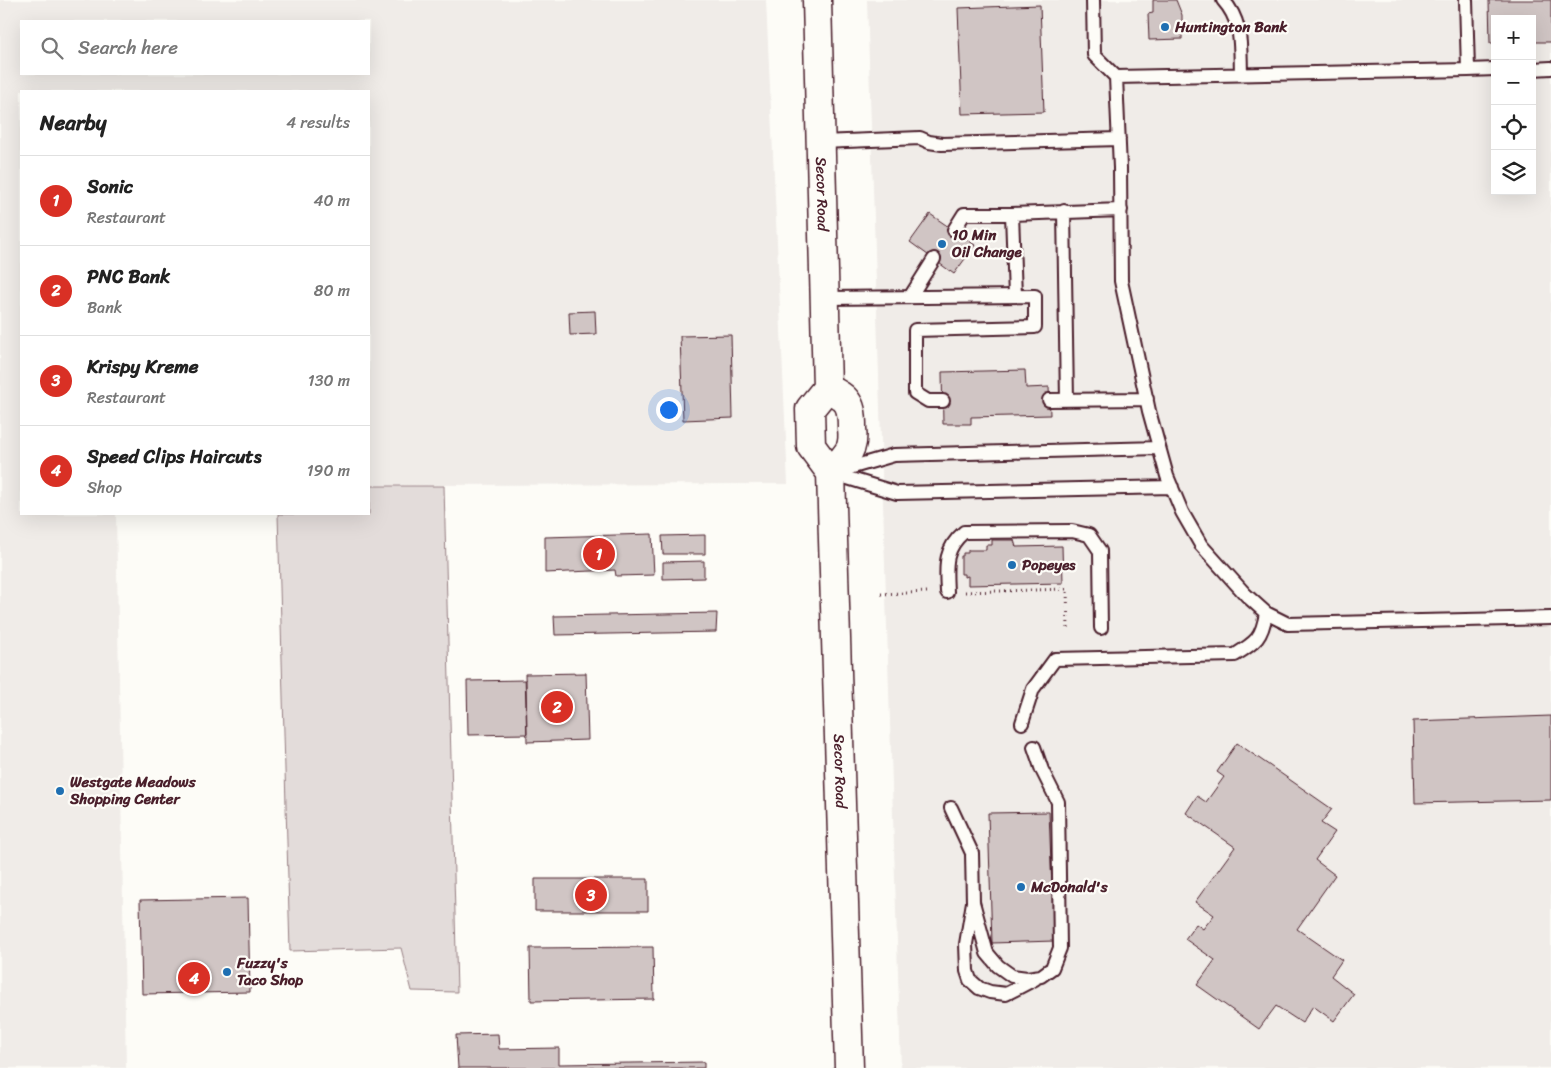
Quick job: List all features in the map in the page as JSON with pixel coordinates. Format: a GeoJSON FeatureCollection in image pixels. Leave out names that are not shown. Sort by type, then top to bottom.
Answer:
{"type":"FeatureCollection","features":[{"type":"Feature","properties":{"kind":"main road","name":"Secor Road"},"geometry":{"type":"LineString","coordinates":[[818,0],[828,388]]}},
{"type":"Feature","properties":{"kind":"main road"},"geometry":{"type":"LineString","coordinates":[[828,388],[841,395],[852,410],[853,441],[850,450],[831,473],[811,446],[810,409],[828,388]]}},
{"type":"Feature","properties":{"kind":"main road","name":"Secor Road"},"geometry":{"type":"LineString","coordinates":[[831,473],[849,1068]]}},
{"type":"Feature","properties":{"kind":"lane"},"geometry":{"type":"LineString","coordinates":[[1093,0],[1094,55],[1116,77],[1122,281],[1147,399],[1167,476],[1197,540],[1266,613],[1288,624],[1551,618]]}},
{"type":"Feature","properties":{"kind":"lane"},"geometry":{"type":"LineString","coordinates":[[1223,0],[1229,7],[1240,30],[1241,74]]}},
{"type":"Feature","properties":{"kind":"lane"},"geometry":{"type":"LineString","coordinates":[[1466,0],[1468,70]]}},
{"type":"Feature","properties":{"kind":"lane"},"geometry":{"type":"LineString","coordinates":[[1536,68],[1551,68]]}},
{"type":"Feature","properties":{"kind":"lane"},"geometry":{"type":"LineString","coordinates":[[1116,77],[1491,69]]}},
{"type":"Feature","properties":{"kind":"lane"},"geometry":{"type":"LineString","coordinates":[[822,142],[920,138],[942,144],[1119,138]]}},
{"type":"Feature","properties":{"kind":"lane"},"geometry":{"type":"LineString","coordinates":[[954,230],[964,214],[1120,210]]}},
{"type":"Feature","properties":{"kind":"lane"},"geometry":{"type":"LineString","coordinates":[[1064,211],[1067,400]]}},
{"type":"Feature","properties":{"kind":"lane"},"geometry":{"type":"LineString","coordinates":[[1012,214],[1015,296]]}},
{"type":"Feature","properties":{"kind":"lane"},"geometry":{"type":"LineString","coordinates":[[910,297],[934,259]]}},
{"type":"Feature","properties":{"kind":"lane"},"geometry":{"type":"LineString","coordinates":[[826,298],[1035,296],[1035,327],[915,330],[915,393],[928,401],[943,401]]}},
{"type":"Feature","properties":{"kind":"lane"},"geometry":{"type":"LineString","coordinates":[[1050,400],[1147,399]]}},
{"type":"Feature","properties":{"kind":"lane"},"geometry":{"type":"LineString","coordinates":[[831,473],[894,455],[1159,448]]}},
{"type":"Feature","properties":{"kind":"lane"},"geometry":{"type":"LineString","coordinates":[[831,473],[897,493],[1172,487]]}},
{"type":"Feature","properties":{"kind":"lane"},"geometry":{"type":"LineString","coordinates":[[947,592],[946,566],[949,552],[954,541],[964,532],[1072,531],[1089,536],[1100,551],[1102,628]]}},
{"type":"Feature","properties":{"kind":"lane"},"geometry":{"type":"LineString","coordinates":[[1022,723],[1033,689],[1055,659],[1235,655],[1250,646],[1263,630],[1266,613]]}},
{"type":"Feature","properties":{"kind":"lane"},"geometry":{"type":"LineString","coordinates":[[951,808],[972,853],[972,902],[966,944],[967,971],[970,980],[979,988],[990,992],[1006,994],[1041,976],[1052,968],[1060,948],[1058,802],[1042,770],[1034,747]]}},
{"type":"Feature","properties":{"kind":"lane"},"geometry":{"type":"LineString","coordinates":[[972,902],[987,953],[998,966],[1012,976],[1026,978],[1041,976]]}},
{"type":"Feature","properties":{"kind":"path"},"geometry":{"type":"LineString","coordinates":[[881,594],[1067,589],[1068,629]]}},
{"type":"Feature","properties":{"kind":"shaded area","name":"Westgate Meadows Shopping Center"},"geometry":{"type":"Polygon","coordinates":[[[0,0],[766,0],[788,484],[370,485],[370,90],[20,90],[20,515],[116,515],[126,1068],[0,1068],[0,0]]]}},
{"type":"Feature","properties":{"kind":"shaded area"},"geometry":{"type":"Polygon","coordinates":[[[867,0],[1551,0],[1551,1068],[901,1068],[867,0]]]}},
{"type":"Feature","properties":{"kind":"shaded area"},"geometry":{"type":"Polygon","coordinates":[[[370,486],[444,486],[457,992],[412,991],[401,948],[290,951],[278,515],[370,515],[370,486]]]}},
{"type":"Feature","properties":{"kind":"building","name":"Huntington Bank"},"geometry":{"type":"Polygon","coordinates":[[[1153,0],[1176,0],[1182,15],[1182,39],[1149,40],[1148,14],[1153,13],[1153,0]]]}},
{"type":"Feature","properties":{"kind":"building"},"geometry":{"type":"Polygon","coordinates":[[[1489,0],[1551,0],[1551,42],[1536,42],[1536,15],[1491,15],[1490,43],[1489,0]]]}},
{"type":"Feature","properties":{"kind":"building"},"geometry":{"type":"Polygon","coordinates":[[[1040,5],[1044,112],[962,114],[958,8],[1040,5]]]}},
{"type":"Feature","properties":{"kind":"building","name":"10 Min Oil Change"},"geometry":{"type":"Polygon","coordinates":[[[930,214],[975,245],[954,274],[910,242],[930,214]]]}},
{"type":"Feature","properties":{"kind":"building"},"geometry":{"type":"Polygon","coordinates":[[[595,311],[596,334],[570,335],[569,312],[595,311]]]}},
{"type":"Feature","properties":{"kind":"building"},"geometry":{"type":"Polygon","coordinates":[[[731,335],[733,418],[683,420],[680,336],[731,335]]]}},
{"type":"Feature","properties":{"kind":"building"},"geometry":{"type":"Polygon","coordinates":[[[1025,370],[1026,388],[1049,387],[1050,415],[971,417],[971,424],[943,424],[942,372],[1025,370]]]}},
{"type":"Feature","properties":{"kind":"building"},"geometry":{"type":"Polygon","coordinates":[[[652,534],[654,575],[616,576],[615,570],[545,573],[545,537],[652,534]]]}},
{"type":"Feature","properties":{"kind":"building"},"geometry":{"type":"Polygon","coordinates":[[[705,535],[705,554],[663,554],[662,536],[705,535]]]}},
{"type":"Feature","properties":{"kind":"building","name":"Popeyes"},"geometry":{"type":"Polygon","coordinates":[[[992,540],[1014,540],[1016,547],[1062,546],[1063,583],[968,585],[968,576],[964,577],[964,574],[961,574],[961,556],[963,556],[963,553],[968,553],[968,550],[986,550],[986,545],[992,545],[992,540]]]}},
{"type":"Feature","properties":{"kind":"building"},"geometry":{"type":"Polygon","coordinates":[[[704,561],[704,578],[663,579],[663,562],[704,561]]]}},
{"type":"Feature","properties":{"kind":"building"},"geometry":{"type":"Polygon","coordinates":[[[717,613],[716,632],[555,635],[554,616],[717,613]]]}},
{"type":"Feature","properties":{"kind":"building"},"geometry":{"type":"Polygon","coordinates":[[[586,673],[588,740],[527,742],[525,674],[586,673]]]}},
{"type":"Feature","properties":{"kind":"building"},"geometry":{"type":"Polygon","coordinates":[[[526,680],[527,734],[468,735],[467,681],[526,680]]]}},
{"type":"Feature","properties":{"kind":"building"},"geometry":{"type":"Polygon","coordinates":[[[1551,716],[1551,800],[1415,803],[1413,721],[1551,716]]]}},
{"type":"Feature","properties":{"kind":"building"},"geometry":{"type":"Polygon","coordinates":[[[1237,743],[1332,809],[1321,823],[1335,832],[1315,860],[1335,875],[1297,929],[1342,960],[1331,976],[1354,994],[1334,1021],[1313,1006],[1302,1023],[1276,1006],[1259,1029],[1197,985],[1215,960],[1185,939],[1196,924],[1203,929],[1214,915],[1195,902],[1235,847],[1186,813],[1197,796],[1206,802],[1224,777],[1217,772],[1237,743]]]}},
{"type":"Feature","properties":{"kind":"building","name":"McDonald's"},"geometry":{"type":"Polygon","coordinates":[[[1049,812],[1054,941],[992,943],[988,813],[1049,812]]]}},
{"type":"Feature","properties":{"kind":"building"},"geometry":{"type":"Polygon","coordinates":[[[535,879],[648,879],[648,911],[535,911],[535,879]]]}},
{"type":"Feature","properties":{"kind":"building"},"geometry":{"type":"Polygon","coordinates":[[[248,898],[250,992],[142,994],[140,900],[248,898]]]}},
{"type":"Feature","properties":{"kind":"building"},"geometry":{"type":"Polygon","coordinates":[[[653,947],[654,999],[531,1001],[530,948],[653,947]]]}},
{"type":"Feature","properties":{"kind":"building"},"geometry":{"type":"Polygon","coordinates":[[[498,1034],[499,1049],[559,1048],[559,1064],[704,1062],[704,1068],[458,1068],[456,1035],[498,1034]]]}},
{"type":"Feature","properties":{"kind":"place","name":"Huntington Bank"},"geometry":{"type":"Point","coordinates":[1165,27]}},
{"type":"Feature","properties":{"kind":"place","name":"10 Min Oil Change"},"geometry":{"type":"Point","coordinates":[942,244]}},
{"type":"Feature","properties":{"kind":"place","name":"Sonic"},"geometry":{"type":"Point","coordinates":[599,554]}},
{"type":"Feature","properties":{"kind":"place","name":"Popeyes"},"geometry":{"type":"Point","coordinates":[1012,565]}},
{"type":"Feature","properties":{"kind":"place","name":"PNC Bank"},"geometry":{"type":"Point","coordinates":[557,707]}},
{"type":"Feature","properties":{"kind":"place","name":"Westgate Meadows Shopping Center"},"geometry":{"type":"Point","coordinates":[60,791]}},
{"type":"Feature","properties":{"kind":"place","name":"McDonald's"},"geometry":{"type":"Point","coordinates":[1021,887]}},
{"type":"Feature","properties":{"kind":"place","name":"Krispy Kreme"},"geometry":{"type":"Point","coordinates":[591,895]}},
{"type":"Feature","properties":{"kind":"place","name":"Fuzzy's Taco Shop"},"geometry":{"type":"Point","coordinates":[227,972]}},
{"type":"Feature","properties":{"kind":"place","name":"Speed Clips Haircuts"},"geometry":{"type":"Point","coordinates":[194,978]}}]}
